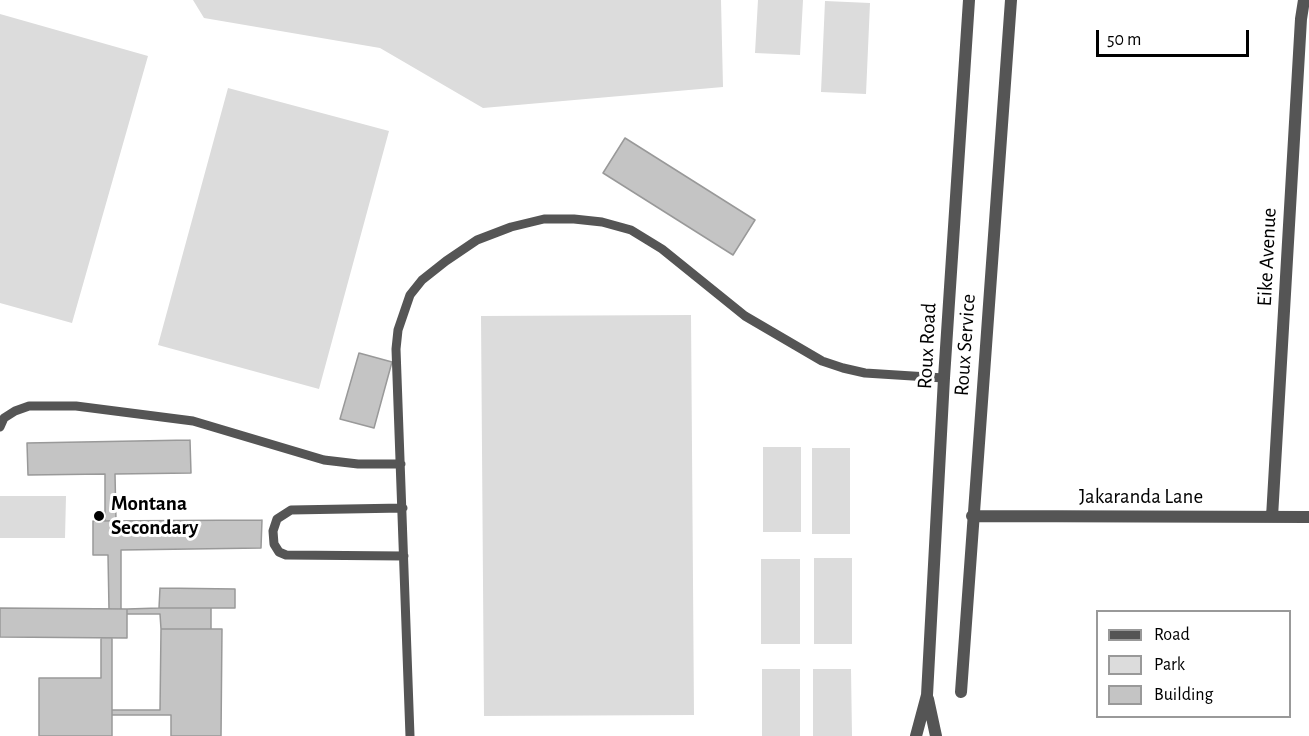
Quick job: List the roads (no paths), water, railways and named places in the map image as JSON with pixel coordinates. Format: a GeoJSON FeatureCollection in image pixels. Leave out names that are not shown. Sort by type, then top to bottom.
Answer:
{"type":"FeatureCollection","features":[{"type":"Feature","properties":{"kind":"street","name":"Roux Road"},"geometry":{"type":"LineString","coordinates":[[916,736],[927,695],[944,378],[969,0]]}},
{"type":"Feature","properties":{"kind":"street","name":"Roux Service"},"geometry":{"type":"LineString","coordinates":[[960,692],[1011,0]]}},
{"type":"Feature","properties":{"kind":"street","name":"Eike Avenue"},"geometry":{"type":"LineString","coordinates":[[1272,517],[1300,31],[1304,0]]}},
{"type":"Feature","properties":{"kind":"street","name":"Jakaranda Lane"},"geometry":{"type":"LineString","coordinates":[[972,516],[1309,518]]}},
{"type":"Feature","properties":{"kind":"street","name":"Roux Road"},"geometry":{"type":"LineString","coordinates":[[927,695],[936,736]]}},
{"type":"Feature","properties":{"kind":"lane"},"geometry":{"type":"LineString","coordinates":[[410,736],[396,349],[398,330],[410,295],[422,280],[477,240],[511,227],[544,219],[602,222],[631,230],[662,249],[745,316],[822,361],[865,373],[944,378]]}},
{"type":"Feature","properties":{"kind":"lane"},"geometry":{"type":"LineString","coordinates":[[0,427],[4,418],[29,406],[76,406],[193,421],[324,460],[358,464],[401,464]]}},
{"type":"Feature","properties":{"kind":"lane"},"geometry":{"type":"LineString","coordinates":[[403,508],[291,510],[277,519],[273,531],[274,544],[279,552],[286,555],[404,556]]}},
{"type":"Feature","properties":{"kind":"place","name":"Montana Secondary"},"geometry":{"type":"Point","coordinates":[99,516]}}]}
